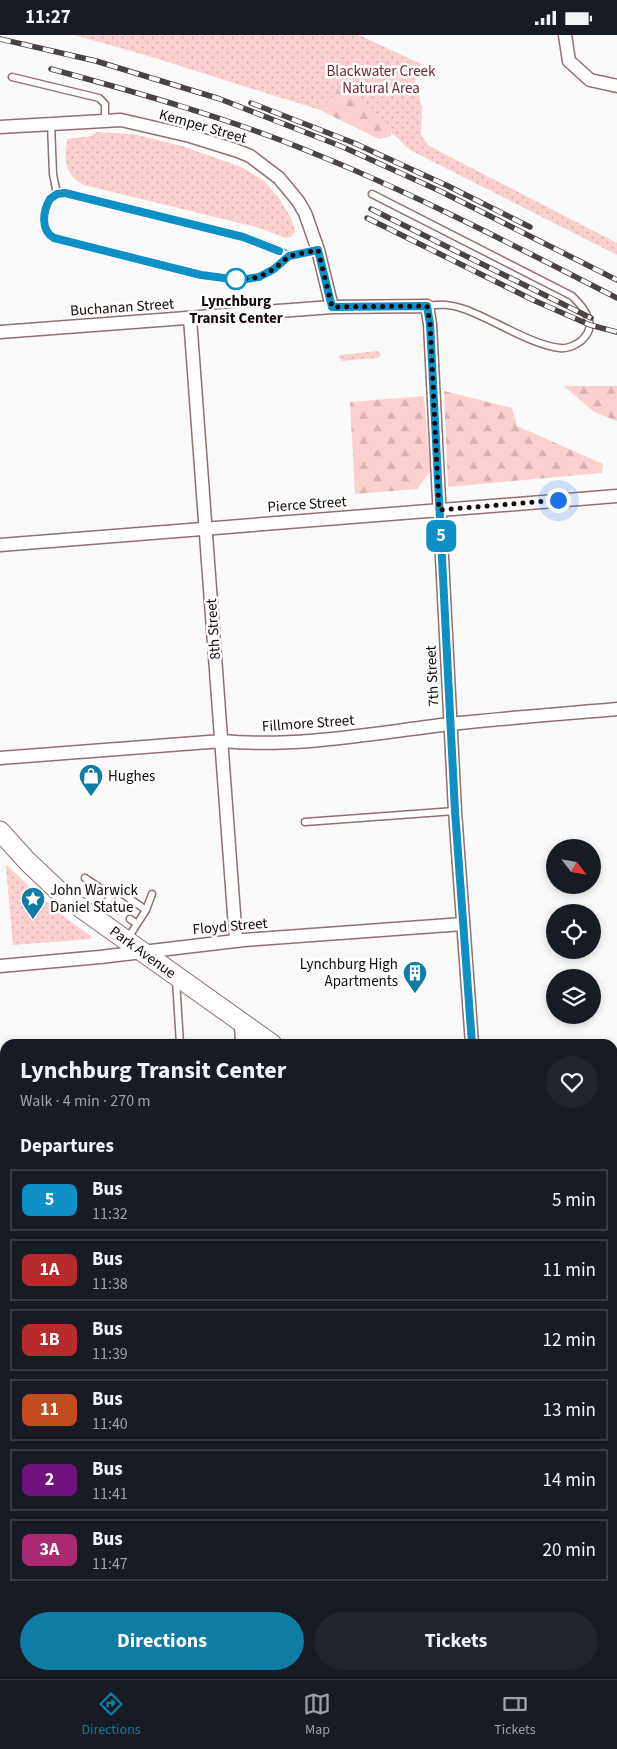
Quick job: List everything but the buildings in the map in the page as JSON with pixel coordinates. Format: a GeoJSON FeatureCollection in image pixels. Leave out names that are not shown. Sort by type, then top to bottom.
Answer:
{"type":"FeatureCollection","features":[{"type":"Feature","properties":{"kind":"main road","name":"Park Avenue"},"geometry":{"type":"LineString","coordinates":[[0,831],[27,861],[64,896],[265,1039]]}},
{"type":"Feature","properties":{"kind":"street"},"geometry":{"type":"LineString","coordinates":[[565,35],[569,61],[590,81],[617,86]]}},
{"type":"Feature","properties":{"kind":"street","name":"Kemper Street"},"geometry":{"type":"LineString","coordinates":[[0,127],[121,120],[190,136],[250,156],[279,178],[298,201],[305,213],[318,250],[332,307]]}},
{"type":"Feature","properties":{"kind":"street","name":"Buchanan Street"},"geometry":{"type":"LineString","coordinates":[[0,332],[332,307],[427,306]]}},
{"type":"Feature","properties":{"kind":"street","name":"7th Street"},"geometry":{"type":"LineString","coordinates":[[427,306],[430,324],[455,811],[472,1039]]}},
{"type":"Feature","properties":{"kind":"street","name":"8th Street"},"geometry":{"type":"LineString","coordinates":[[190,318],[236,941]]}},
{"type":"Feature","properties":{"kind":"street","name":"Pierce Street"},"geometry":{"type":"LineString","coordinates":[[0,545],[617,496]]}},
{"type":"Feature","properties":{"kind":"street","name":"Fillmore Street"},"geometry":{"type":"LineString","coordinates":[[0,758],[222,741],[246,743],[339,738],[452,724],[617,709]]}},
{"type":"Feature","properties":{"kind":"street","name":"Floyd Street"},"geometry":{"type":"LineString","coordinates":[[0,967],[236,941],[463,924]]}},
{"type":"Feature","properties":{"kind":"street"},"geometry":{"type":"LineString","coordinates":[[243,1023],[244,1039]]}},
{"type":"Feature","properties":{"kind":"lane"},"geometry":{"type":"LineString","coordinates":[[12,77],[99,99],[105,104],[105,120]]}},
{"type":"Feature","properties":{"kind":"lane"},"geometry":{"type":"LineString","coordinates":[[50,124],[53,174],[57,194]]}},
{"type":"Feature","properties":{"kind":"lane"},"geometry":{"type":"LineString","coordinates":[[289,256],[269,246],[243,237],[65,193],[57,194],[50,199],[43,219],[46,231],[54,238],[201,275],[232,279],[259,277],[274,269],[289,256],[318,250]]}},
{"type":"Feature","properties":{"kind":"lane"},"geometry":{"type":"LineString","coordinates":[[372,194],[572,296],[588,316],[590,325],[588,335],[578,343],[567,348],[560,348],[541,343],[464,309],[443,303],[427,306]]}},
{"type":"Feature","properties":{"kind":"lane"},"geometry":{"type":"LineString","coordinates":[[304,821],[455,811]]}},
{"type":"Feature","properties":{"kind":"lane"},"geometry":{"type":"LineString","coordinates":[[85,877],[112,896]]}},
{"type":"Feature","properties":{"kind":"lane"},"geometry":{"type":"LineString","coordinates":[[94,917],[117,890],[146,910]]}},
{"type":"Feature","properties":{"kind":"lane"},"geometry":{"type":"LineString","coordinates":[[127,940],[146,910],[152,894]]}},
{"type":"Feature","properties":{"kind":"lane"},"geometry":{"type":"LineString","coordinates":[[106,902],[118,910]]}},
{"type":"Feature","properties":{"kind":"lane"},"geometry":{"type":"LineString","coordinates":[[130,919],[137,924]]}},
{"type":"Feature","properties":{"kind":"lane"},"geometry":{"type":"LineString","coordinates":[[176,976],[180,1039]]}},
{"type":"Feature","properties":{"kind":"green space","name":"Blackwater Creek Natural Area"},"geometry":{"type":"Polygon","coordinates":[[[74,35],[359,35],[421,64],[415,81],[422,107],[421,135],[429,146],[617,243],[617,255],[410,150],[375,117],[334,97],[320,110],[145,55],[74,35]]]}},
{"type":"Feature","properties":{"kind":"green space"},"geometry":{"type":"Polygon","coordinates":[[[338,88],[353,95],[367,105],[391,129],[391,136],[379,139],[320,110],[334,97],[338,88]]]}},
{"type":"Feature","properties":{"kind":"green space"},"geometry":{"type":"Polygon","coordinates":[[[97,132],[133,134],[182,146],[241,167],[263,180],[278,197],[291,218],[295,231],[292,236],[286,238],[256,227],[84,185],[72,176],[67,166],[67,139],[91,136],[97,132]]]}},
{"type":"Feature","properties":{"kind":"green space"},"geometry":{"type":"Polygon","coordinates":[[[378,351],[381,355],[378,358],[342,361],[338,357],[340,355],[378,351]]]}},
{"type":"Feature","properties":{"kind":"green space"},"geometry":{"type":"Polygon","coordinates":[[[564,386],[617,386],[617,421],[594,412],[564,386]]]}},
{"type":"Feature","properties":{"kind":"green space"},"geometry":{"type":"Polygon","coordinates":[[[444,391],[512,408],[517,426],[603,464],[602,473],[448,487],[444,391]]]}},
{"type":"Feature","properties":{"kind":"green space"},"geometry":{"type":"Polygon","coordinates":[[[424,396],[430,472],[417,489],[355,494],[350,402],[424,396]]]}},
{"type":"Feature","properties":{"kind":"green space"},"geometry":{"type":"Polygon","coordinates":[[[7,865],[68,920],[91,936],[91,939],[13,945],[7,865]]]}},
{"type":"Feature","properties":{"kind":"railway"},"geometry":{"type":"LineString","coordinates":[[0,39],[96,61],[220,99],[343,147],[440,191],[617,280]]}},
{"type":"Feature","properties":{"kind":"railway"},"geometry":{"type":"LineString","coordinates":[[51,69],[216,117],[281,140],[352,169],[429,204],[617,298]]}},
{"type":"Feature","properties":{"kind":"railway"},"geometry":{"type":"LineString","coordinates":[[251,103],[354,143],[448,186],[530,227]]}},
{"type":"Feature","properties":{"kind":"railway"},"geometry":{"type":"LineString","coordinates":[[371,209],[591,318]]}},
{"type":"Feature","properties":{"kind":"railway"},"geometry":{"type":"LineString","coordinates":[[367,218],[533,300],[590,325],[617,332]]}},
{"type":"Feature","properties":{"kind":"bus line","name":"5"},"geometry":{"type":"LineString","coordinates":[[279,251],[243,237],[65,193],[57,194],[50,199],[43,219],[46,231],[54,238],[201,275],[232,279],[259,277],[274,269],[289,256],[318,250],[332,307],[427,306],[430,324],[455,811],[472,1039]]}},
{"type":"Feature","properties":{"kind":"place","name":"Lynchburg Transit Center"},"geometry":{"type":"Point","coordinates":[236,279]}},
{"type":"Feature","properties":{"kind":"place","name":"Hughes"},"geometry":{"type":"Point","coordinates":[91,797]}},
{"type":"Feature","properties":{"kind":"place","name":"John Warwick Daniel Statue"},"geometry":{"type":"Point","coordinates":[33,920]}},
{"type":"Feature","properties":{"kind":"place","name":"Lynchburg High Apartments"},"geometry":{"type":"Point","coordinates":[415,994]}},
{"type":"Feature","properties":{"kind":"route"},"geometry":{"type":"LineString","coordinates":[[236,279],[232,279],[259,277],[274,269],[289,256],[318,250],[332,307],[427,306],[430,324],[439,510],[558,500]]}}]}
